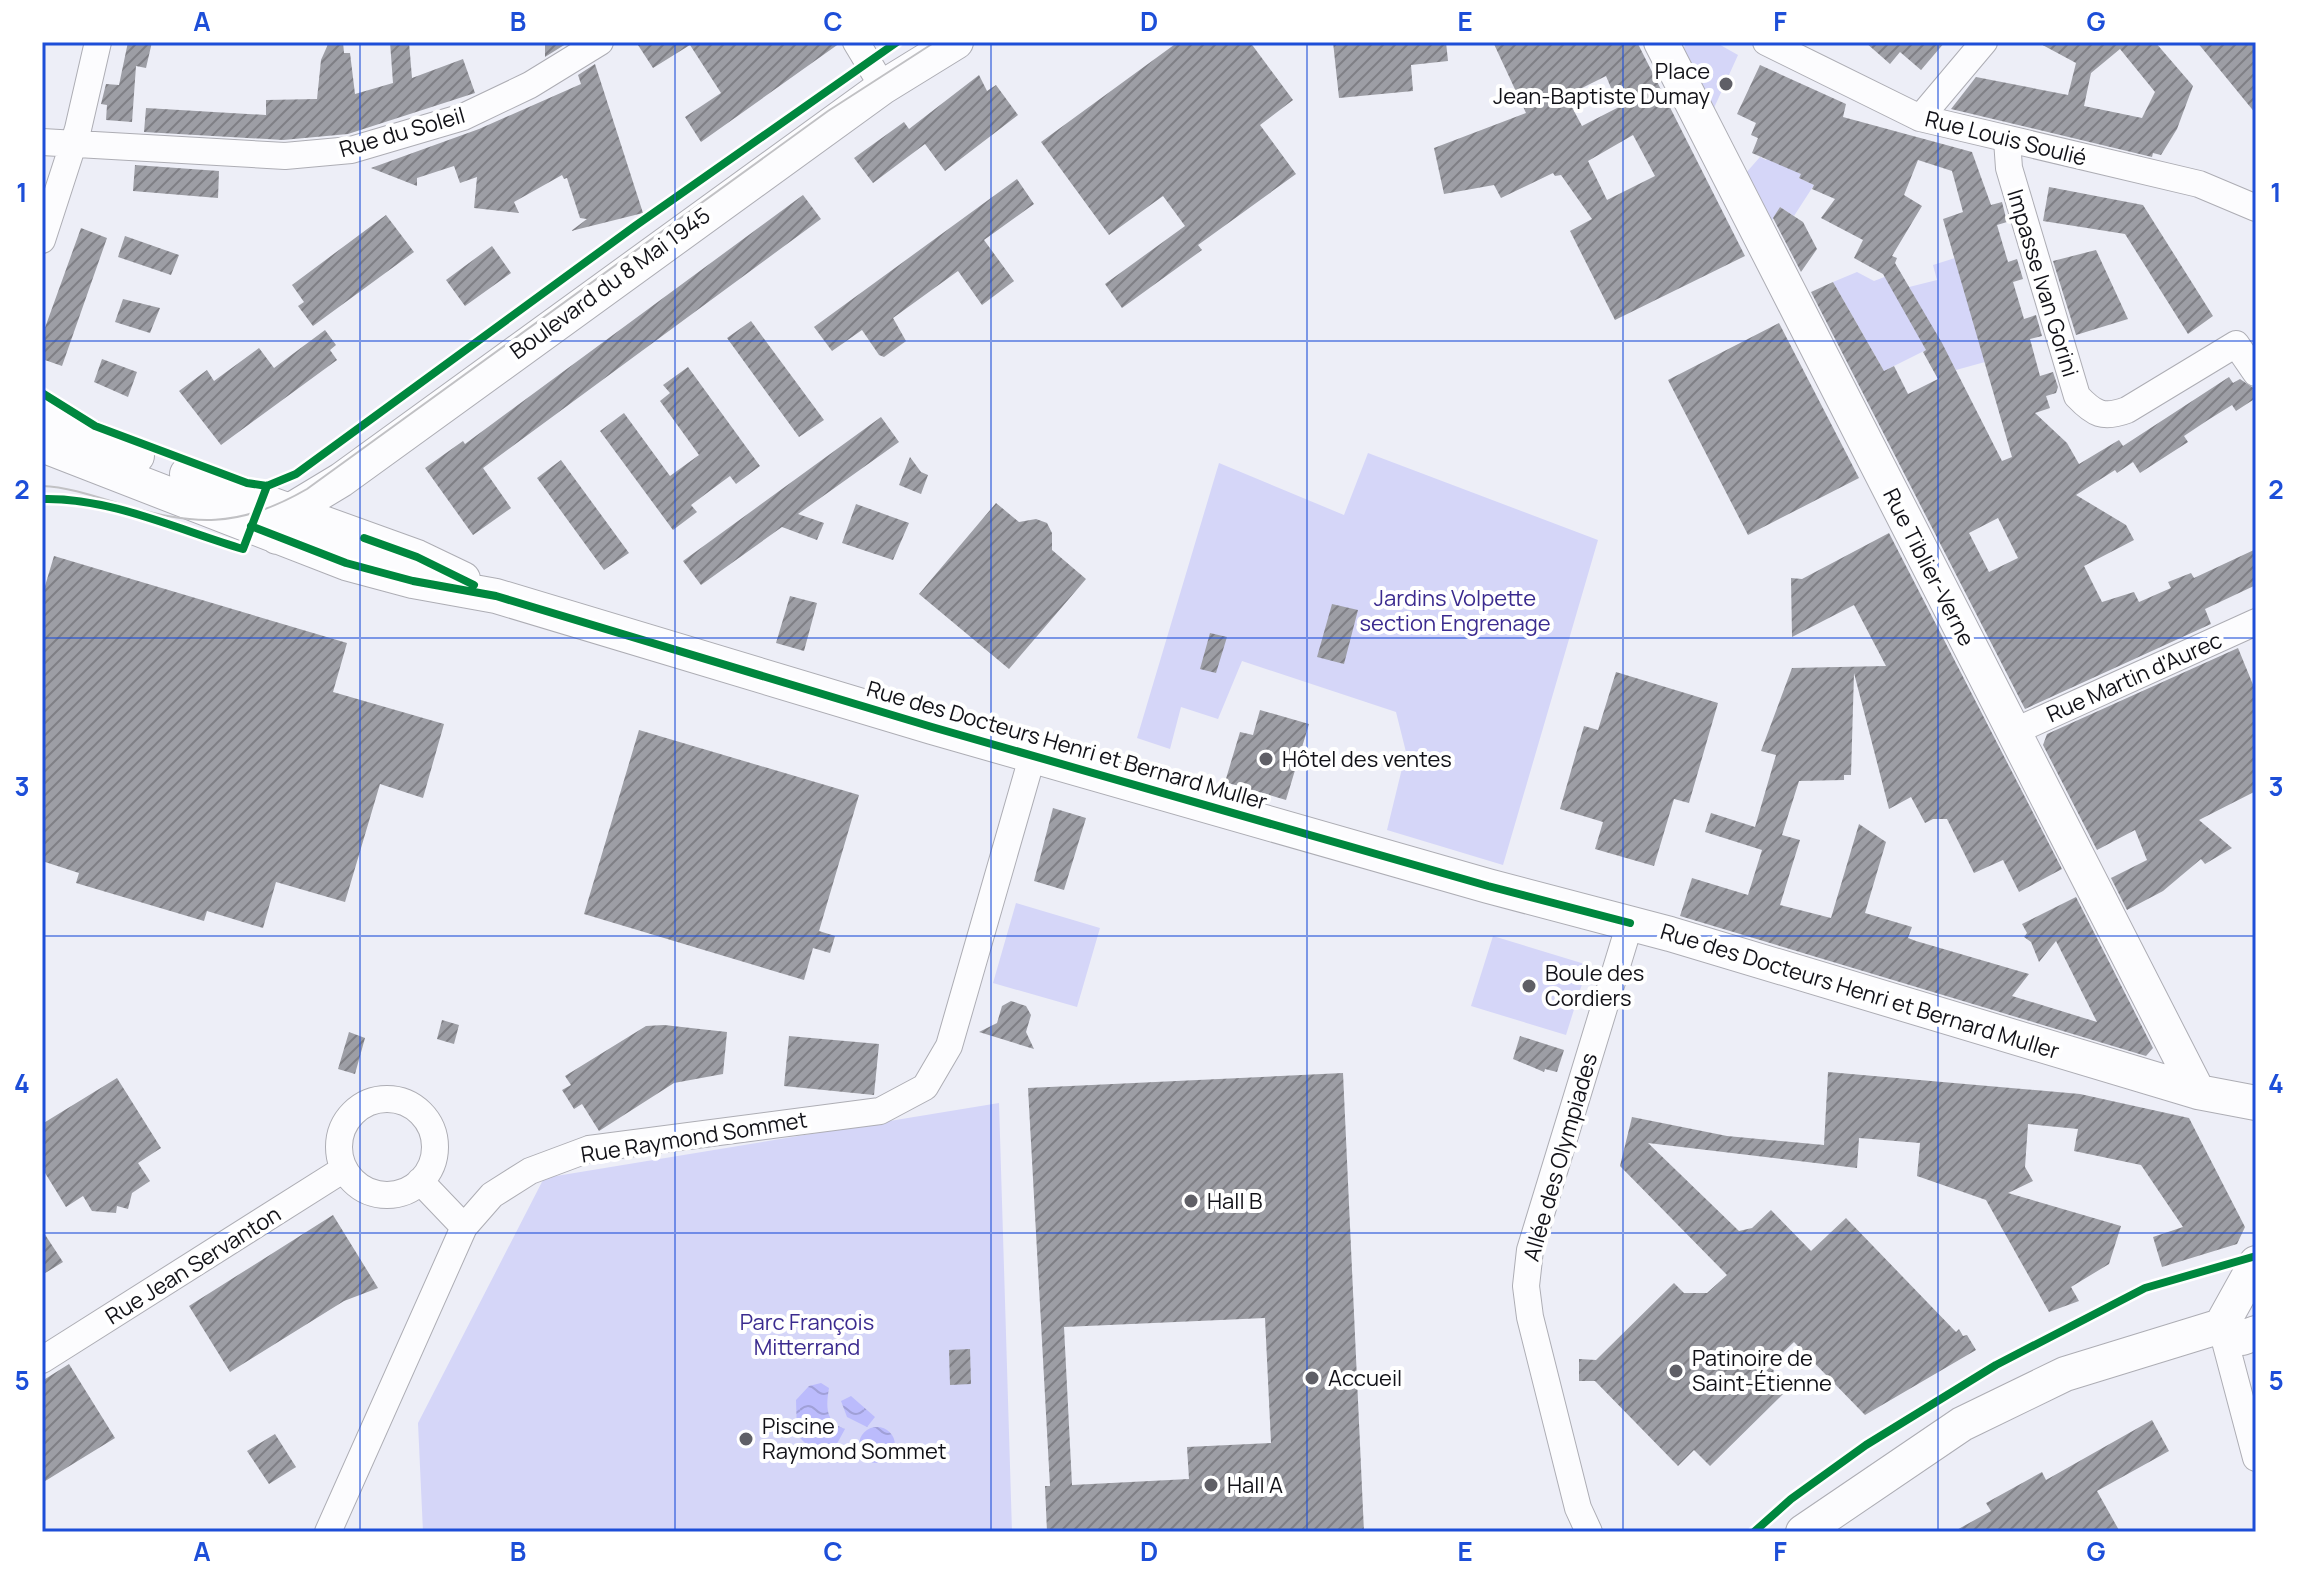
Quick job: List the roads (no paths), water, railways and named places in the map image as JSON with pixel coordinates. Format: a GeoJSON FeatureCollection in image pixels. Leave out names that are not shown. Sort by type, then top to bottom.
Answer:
{"type":"FeatureCollection","features":[{"type":"Feature","properties":{"kind":"main road","name":"Boulevard du 8 Mai 1945"},"geometry":{"type":"LineString","coordinates":[[283,524],[883,87],[956,42]]}},
{"type":"Feature","properties":{"kind":"main road","name":"Rue Tiblier-Verne"},"geometry":{"type":"LineString","coordinates":[[1661,42],[2013,732],[2227,1097]]}},
{"type":"Feature","properties":{"kind":"main road","name":"Rue des Docteurs Henri et Bernard Muller"},"geometry":{"type":"LineString","coordinates":[[42,408],[107,445],[283,524],[346,563],[400,578],[496,596],[1488,886],[1630,923],[2227,1097]]}},
{"type":"Feature","properties":{"kind":"main road","name":"Rue des Docteurs Henri et Bernard Muller"},"geometry":{"type":"LineString","coordinates":[[42,445],[283,524]]}},
{"type":"Feature","properties":{"kind":"main road"},"geometry":{"type":"LineString","coordinates":[[2227,1097],[2256,1118]]}},
{"type":"Feature","properties":{"kind":"main road"},"geometry":{"type":"LineString","coordinates":[[1803,1532],[1962,1424],[2065,1374],[2221,1326],[2253,1275]]}},
{"type":"Feature","properties":{"kind":"main road"},"geometry":{"type":"LineString","coordinates":[[2221,1326],[2242,1338],[2256,1333]]}},
{"type":"Feature","properties":{"kind":"street"},"geometry":{"type":"LineString","coordinates":[[42,240],[74,144],[98,42]]}},
{"type":"Feature","properties":{"kind":"street","name":"Rue du Soleil"},"geometry":{"type":"LineString","coordinates":[[42,142],[285,156],[351,150],[463,117],[530,85],[600,42]]}},
{"type":"Feature","properties":{"kind":"street"},"geometry":{"type":"LineString","coordinates":[[856,42],[883,87]]}},
{"type":"Feature","properties":{"kind":"street","name":"Rue Louis Soulié"},"geometry":{"type":"LineString","coordinates":[[1766,42],[1920,118],[2199,184],[2256,208]]}},
{"type":"Feature","properties":{"kind":"street"},"geometry":{"type":"LineString","coordinates":[[1920,118],[1984,42]]}},
{"type":"Feature","properties":{"kind":"street","name":"Impasse Ivan Gorini"},"geometry":{"type":"LineString","coordinates":[[2007,140],[2009,168],[2077,396],[2093,413],[2111,416],[2127,410],[2236,344],[2256,373]]}},
{"type":"Feature","properties":{"kind":"street","name":"Rue Martin d'Aurec"},"geometry":{"type":"LineString","coordinates":[[2013,732],[2256,622]]}},
{"type":"Feature","properties":{"kind":"street","name":"Rue Raymond Sommet"},"geometry":{"type":"LineString","coordinates":[[328,1532],[464,1227],[492,1195],[530,1171],[589,1149],[880,1111],[925,1087],[949,1046],[1033,754]]}},
{"type":"Feature","properties":{"kind":"street","name":"Allée des Olympiades"},"geometry":{"type":"LineString","coordinates":[[1589,1532],[1570,1478],[1530,1317],[1526,1286],[1530,1250],[1630,923]]}},
{"type":"Feature","properties":{"kind":"street"},"geometry":{"type":"LineString","coordinates":[[394,1100],[417,1109],[434,1136],[435,1152],[420,1181],[394,1194],[379,1194],[365,1189],[344,1169],[339,1153],[346,1122],[356,1109],[370,1101],[394,1100]]}},
{"type":"Feature","properties":{"kind":"street","name":"Rue Jean Servanton"},"geometry":{"type":"LineString","coordinates":[[42,1360],[344,1169]]}},
{"type":"Feature","properties":{"kind":"street"},"geometry":{"type":"LineString","coordinates":[[420,1181],[464,1227]]}},
{"type":"Feature","properties":{"kind":"street"},"geometry":{"type":"LineString","coordinates":[[2221,1326],[2256,1458]]}},
{"type":"Feature","properties":{"kind":"water"},"geometry":{"type":"Polygon","coordinates":[[[821,1383],[829,1388],[827,1407],[830,1418],[845,1429],[833,1451],[816,1454],[797,1435],[796,1400],[809,1386],[821,1383]]]}},
{"type":"Feature","properties":{"kind":"water"},"geometry":{"type":"Polygon","coordinates":[[[851,1396],[875,1417],[867,1427],[847,1417],[841,1401],[851,1396]]]}},
{"type":"Feature","properties":{"kind":"water"},"geometry":{"type":"Polygon","coordinates":[[[877,1427],[890,1432],[895,1445],[890,1458],[877,1463],[864,1458],[859,1445],[864,1432],[877,1427]]]}},
{"type":"Feature","properties":{"kind":"tram line"},"geometry":{"type":"LineString","coordinates":[[42,486],[71,490],[171,517],[193,519],[237,517],[282,502],[307,489],[828,111],[935,42]]}},
{"type":"Feature","properties":{"kind":"place","name":"Place Jean-Baptiste Dumay"},"geometry":{"type":"Point","coordinates":[1726,84]}},
{"type":"Feature","properties":{"kind":"place","name":"Hôtel des ventes"},"geometry":{"type":"Point","coordinates":[1266,759]}},
{"type":"Feature","properties":{"kind":"place","name":"Boule des Cordiers"},"geometry":{"type":"Point","coordinates":[1529,986]}},
{"type":"Feature","properties":{"kind":"place","name":"Hall B"},"geometry":{"type":"Point","coordinates":[1191,1201]}},
{"type":"Feature","properties":{"kind":"place","name":"Patinoire de Saint-Étienne"},"geometry":{"type":"Point","coordinates":[1676,1371]}},
{"type":"Feature","properties":{"kind":"place","name":"Accueil"},"geometry":{"type":"Point","coordinates":[1312,1378]}},
{"type":"Feature","properties":{"kind":"place","name":"Piscine Raymond Sommet"},"geometry":{"type":"Point","coordinates":[746,1439]}},
{"type":"Feature","properties":{"kind":"place","name":"Hall A"},"geometry":{"type":"Point","coordinates":[1211,1485]}},
{"type":"Feature","properties":{"kind":"park label","name":"Jardins Volpette section Engrenage"},"geometry":{"type":"Point","coordinates":[1455,610]}},
{"type":"Feature","properties":{"kind":"park label","name":"Parc François Mitterrand"},"geometry":{"type":"Point","coordinates":[807,1334]}}]}
